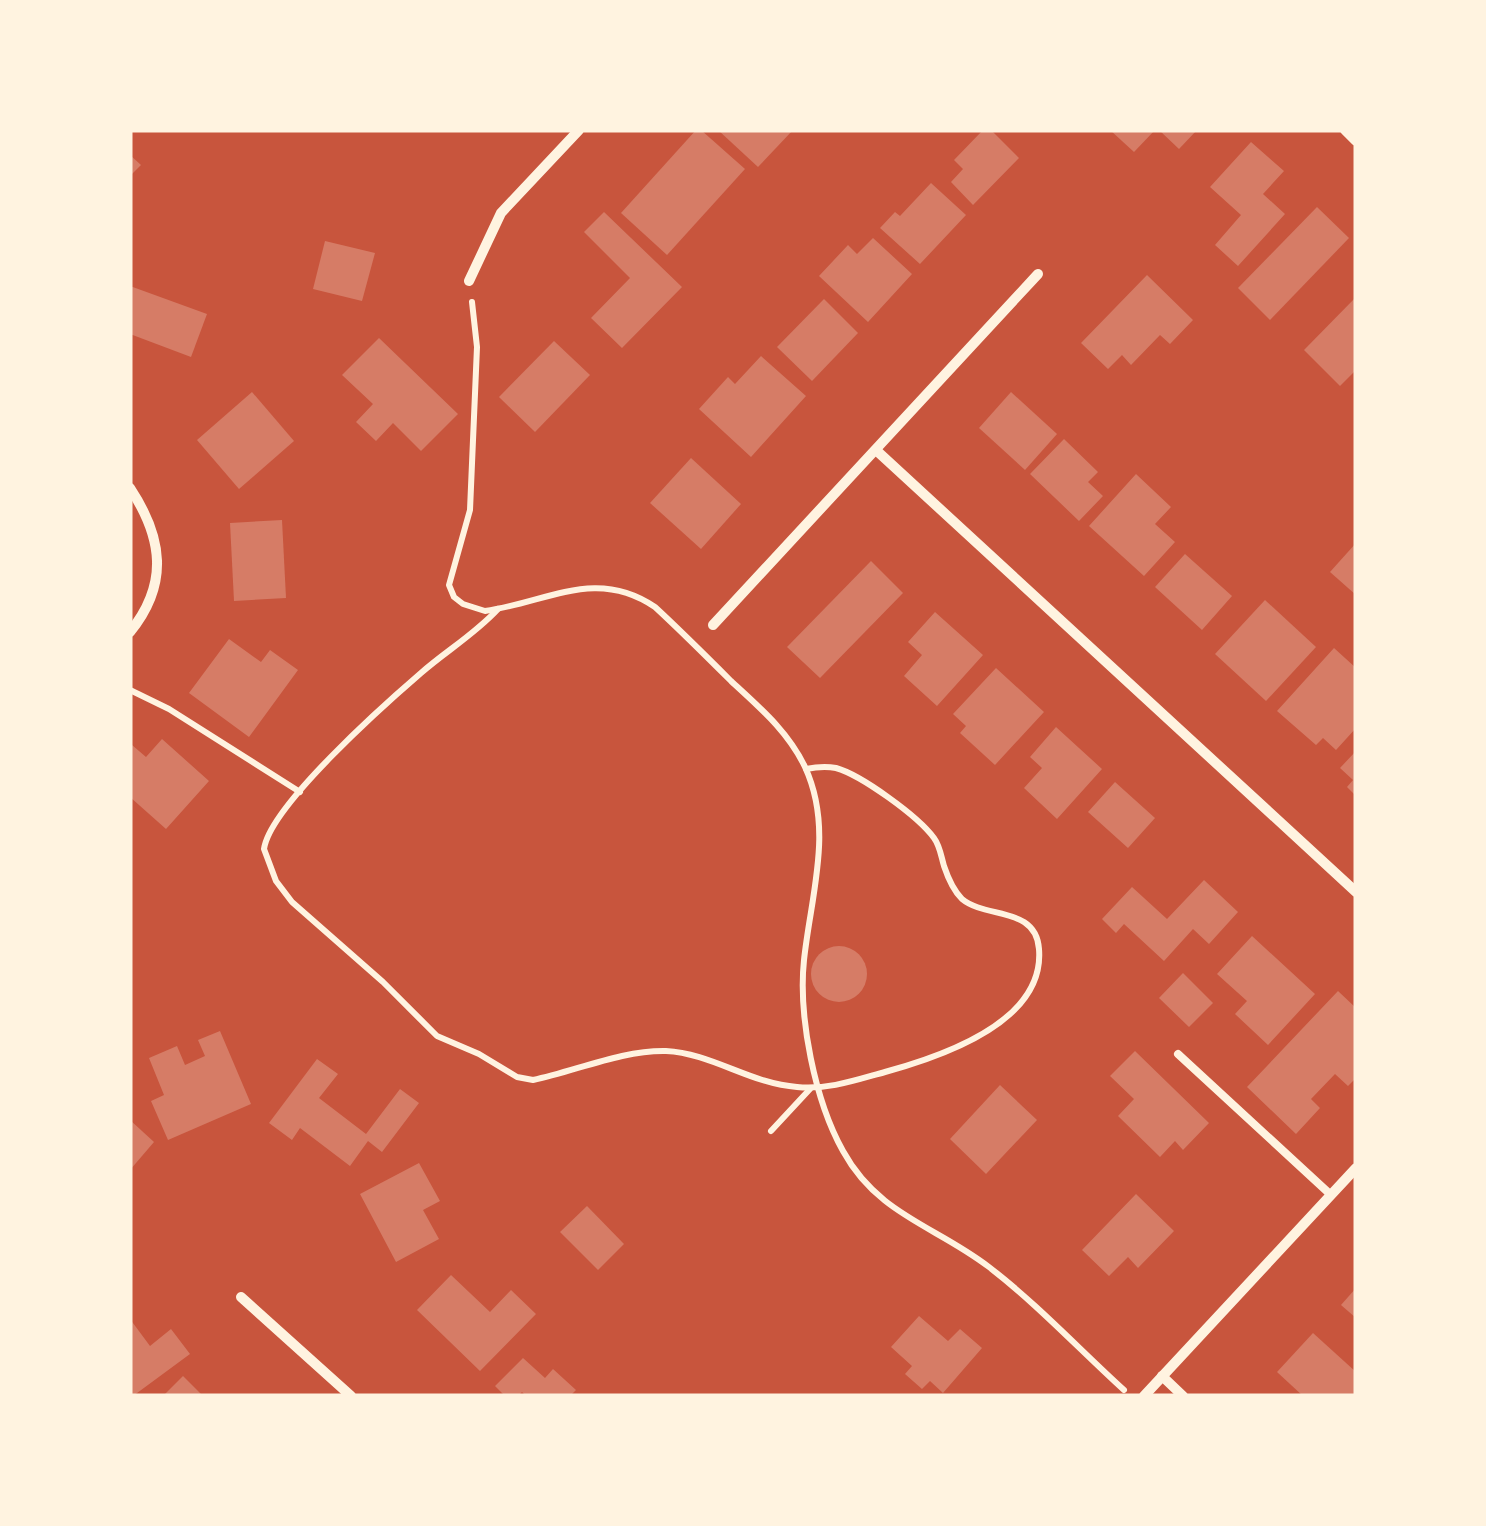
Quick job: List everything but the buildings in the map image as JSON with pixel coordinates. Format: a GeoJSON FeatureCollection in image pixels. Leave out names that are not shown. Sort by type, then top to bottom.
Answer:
{"type":"FeatureCollection","features":[{"type":"Feature","properties":{"kind":"street"},"geometry":{"type":"LineString","coordinates":[[470,280],[502,213],[579,130]]}},
{"type":"Feature","properties":{"kind":"street"},"geometry":{"type":"LineString","coordinates":[[1344,130],[1356,141]]}},
{"type":"Feature","properties":{"kind":"street"},"geometry":{"type":"LineString","coordinates":[[712,625],[1038,274]]}},
{"type":"Feature","properties":{"kind":"street"},"geometry":{"type":"LineString","coordinates":[[877,450],[1356,892]]}},
{"type":"Feature","properties":{"kind":"street"},"geometry":{"type":"LineString","coordinates":[[130,488],[154,532],[158,554],[156,582],[144,615],[130,632]]}},
{"type":"Feature","properties":{"kind":"street"},"geometry":{"type":"LineString","coordinates":[[1144,1396],[1356,1168]]}},
{"type":"Feature","properties":{"kind":"street"},"geometry":{"type":"LineString","coordinates":[[241,1297],[351,1396]]}},
{"type":"Feature","properties":{"kind":"street"},"geometry":{"type":"LineString","coordinates":[[1162,1376],[1183,1396]]}},
{"type":"Feature","properties":{"kind":"lane"},"geometry":{"type":"LineString","coordinates":[[1178,1054],[1331,1195]]}},
{"type":"Feature","properties":{"kind":"path"},"geometry":{"type":"LineString","coordinates":[[470,280],[477,347],[470,510],[449,585],[454,597],[473,609],[498,609],[596,586],[618,588],[644,600],[769,716],[791,742],[806,769],[819,807],[817,880],[804,959],[804,997],[825,1112],[841,1148],[876,1194],[897,1212],[993,1270],[1130,1396]]}},
{"type":"Feature","properties":{"kind":"path"},"geometry":{"type":"LineString","coordinates":[[498,609],[418,675],[300,792],[265,840],[266,860],[276,882],[292,902],[390,988],[436,1036],[517,1077],[533,1080],[636,1054],[670,1051],[762,1083],[820,1089],[929,1060],[966,1044],[1020,1002],[1036,975],[1037,939],[1024,922],[963,900],[950,881],[934,839],[911,815],[836,768],[806,769]]}},
{"type":"Feature","properties":{"kind":"path"},"geometry":{"type":"LineString","coordinates":[[130,690],[169,709],[300,792]]}},
{"type":"Feature","properties":{"kind":"path"},"geometry":{"type":"LineString","coordinates":[[770,1130],[811,1088]]}}]}
